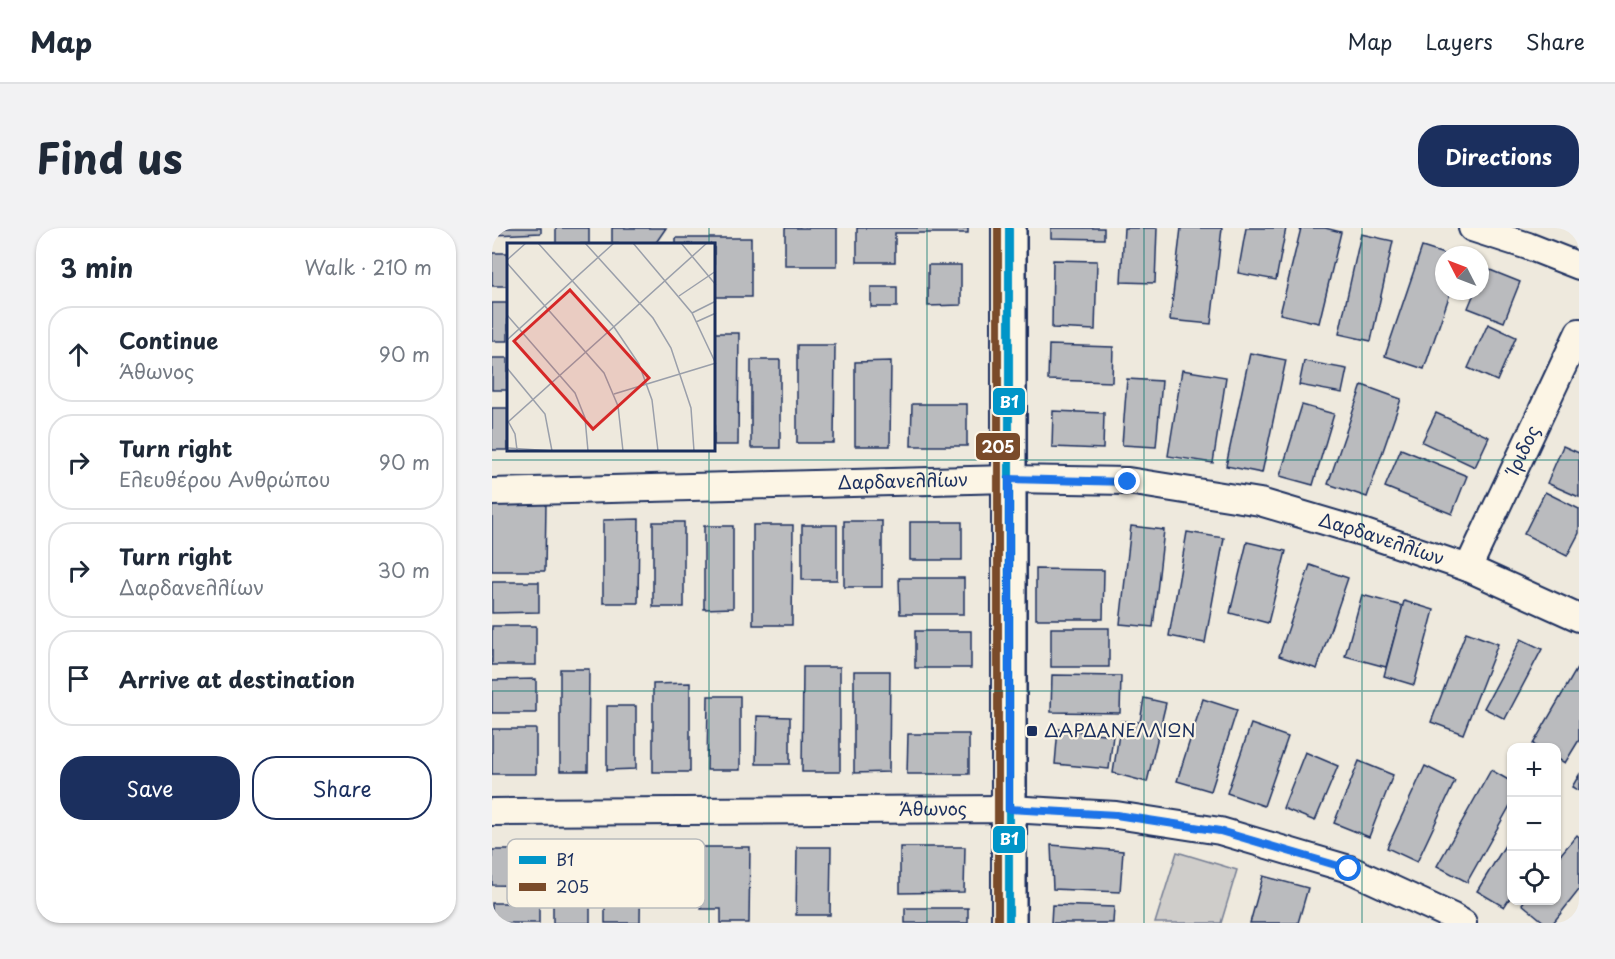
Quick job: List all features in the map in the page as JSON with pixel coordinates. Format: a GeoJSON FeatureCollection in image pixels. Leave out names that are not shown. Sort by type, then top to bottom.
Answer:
{"type":"FeatureCollection","features":[{"type":"Feature","properties":{"kind":"street"},"geometry":{"type":"LineString","coordinates":[[1009,228],[1009,923]]}},
{"type":"Feature","properties":{"kind":"street"},"geometry":{"type":"LineString","coordinates":[[1472,228],[1579,266]]}},
{"type":"Feature","properties":{"kind":"street","name":"Ίριδος"},"geometry":{"type":"LineString","coordinates":[[1468,568],[1579,332]]}},
{"type":"Feature","properties":{"kind":"street","name":"Δαρδανελλίων"},"geometry":{"type":"LineString","coordinates":[[492,492],[1009,479],[1128,482],[1260,502],[1468,568],[1579,618]]}},
{"type":"Feature","properties":{"kind":"street","name":"Άθωνος"},"geometry":{"type":"LineString","coordinates":[[492,812],[1009,809],[1116,815],[1220,831],[1349,869],[1462,923]]}},
{"type":"Feature","properties":{"kind":"shaded area"},"geometry":{"type":"Polygon","coordinates":[[[1177,852],[1237,870],[1221,923],[1155,923],[1177,852]]]}},
{"type":"Feature","properties":{"kind":"building"},"geometry":{"type":"Polygon","coordinates":[[[492,228],[541,228],[541,233],[492,235],[492,228]]]}},
{"type":"Feature","properties":{"kind":"building"},"geometry":{"type":"Polygon","coordinates":[[[556,228],[589,228],[589,243],[556,243],[556,228]]]}},
{"type":"Feature","properties":{"kind":"building"},"geometry":{"type":"Polygon","coordinates":[[[612,228],[666,228],[656,243],[612,243],[612,228]]]}},
{"type":"Feature","properties":{"kind":"building"},"geometry":{"type":"Polygon","coordinates":[[[785,228],[837,228],[837,266],[785,266],[785,228]]]}},
{"type":"Feature","properties":{"kind":"building"},"geometry":{"type":"Polygon","coordinates":[[[857,228],[968,228],[968,233],[895,233],[895,262],[857,262],[857,228]]]}},
{"type":"Feature","properties":{"kind":"building"},"geometry":{"type":"Polygon","coordinates":[[[1051,228],[1104,228],[1104,239],[1051,238],[1051,228]]]}},
{"type":"Feature","properties":{"kind":"building"},"geometry":{"type":"Polygon","coordinates":[[[1124,228],[1157,228],[1155,283],[1121,282],[1124,228]]]}},
{"type":"Feature","properties":{"kind":"building"},"geometry":{"type":"Polygon","coordinates":[[[1181,228],[1222,228],[1211,324],[1170,320],[1181,228]]]}},
{"type":"Feature","properties":{"kind":"building"},"geometry":{"type":"Polygon","coordinates":[[[1246,228],[1286,228],[1276,280],[1238,273],[1246,228]]]}},
{"type":"Feature","properties":{"kind":"building"},"geometry":{"type":"Polygon","coordinates":[[[1301,228],[1325,228],[1341,232],[1319,323],[1280,314],[1301,228]]]}},
{"type":"Feature","properties":{"kind":"building"},"geometry":{"type":"Polygon","coordinates":[[[1361,234],[1393,241],[1371,341],[1339,334],[1361,234]]]}},
{"type":"Feature","properties":{"kind":"building"},"geometry":{"type":"Polygon","coordinates":[[[676,238],[751,238],[751,297],[716,297],[716,243],[676,243],[676,238]]]}},
{"type":"Feature","properties":{"kind":"building"},"geometry":{"type":"Polygon","coordinates":[[[1422,247],[1435,251],[1435,300],[1448,300],[1424,369],[1385,356],[1422,247]]]}},
{"type":"Feature","properties":{"kind":"building"},"geometry":{"type":"Polygon","coordinates":[[[492,253],[507,253],[507,286],[492,286],[492,253]]]}},
{"type":"Feature","properties":{"kind":"building"},"geometry":{"type":"Polygon","coordinates":[[[1053,260],[1097,261],[1095,330],[1052,328],[1053,260]]]}},
{"type":"Feature","properties":{"kind":"building"},"geometry":{"type":"Polygon","coordinates":[[[928,265],[961,265],[961,305],[928,306],[928,265]]]}},
{"type":"Feature","properties":{"kind":"building"},"geometry":{"type":"Polygon","coordinates":[[[1489,270],[1520,282],[1504,322],[1468,308],[1471,300],[1489,300],[1489,270]]]}},
{"type":"Feature","properties":{"kind":"building"},"geometry":{"type":"Polygon","coordinates":[[[871,287],[897,287],[897,307],[871,307],[871,287]]]}},
{"type":"Feature","properties":{"kind":"building"},"geometry":{"type":"Polygon","coordinates":[[[492,303],[507,303],[507,341],[492,341],[492,303]]]}},
{"type":"Feature","properties":{"kind":"building"},"geometry":{"type":"Polygon","coordinates":[[[1488,324],[1516,337],[1497,381],[1468,368],[1488,324]]]}},
{"type":"Feature","properties":{"kind":"building"},"geometry":{"type":"Polygon","coordinates":[[[716,333],[739,333],[738,445],[716,445],[716,333]]]}},
{"type":"Feature","properties":{"kind":"building"},"geometry":{"type":"Polygon","coordinates":[[[797,345],[835,345],[834,443],[797,443],[797,345]]]}},
{"type":"Feature","properties":{"kind":"building"},"geometry":{"type":"Polygon","coordinates":[[[1049,345],[1113,347],[1112,382],[1048,380],[1049,345]]]}},
{"type":"Feature","properties":{"kind":"building"},"geometry":{"type":"Polygon","coordinates":[[[1250,353],[1286,360],[1262,473],[1226,466],[1250,353]]]}},
{"type":"Feature","properties":{"kind":"building"},"geometry":{"type":"Polygon","coordinates":[[[492,358],[507,358],[507,390],[492,390],[492,358]]]}},
{"type":"Feature","properties":{"kind":"building"},"geometry":{"type":"Polygon","coordinates":[[[751,360],[780,360],[780,448],[751,448],[751,360]]]}},
{"type":"Feature","properties":{"kind":"building"},"geometry":{"type":"Polygon","coordinates":[[[891,361],[890,446],[855,446],[855,362],[891,361]]]}},
{"type":"Feature","properties":{"kind":"building"},"geometry":{"type":"Polygon","coordinates":[[[1304,361],[1347,369],[1342,393],[1299,385],[1304,361]]]}},
{"type":"Feature","properties":{"kind":"building"},"geometry":{"type":"Polygon","coordinates":[[[1182,370],[1226,377],[1213,463],[1168,456],[1182,370]]]}},
{"type":"Feature","properties":{"kind":"building"},"geometry":{"type":"Polygon","coordinates":[[[1127,379],[1162,381],[1156,447],[1122,445],[1127,379]]]}},
{"type":"Feature","properties":{"kind":"building"},"geometry":{"type":"Polygon","coordinates":[[[1362,385],[1401,399],[1367,497],[1328,484],[1362,385]]]}},
{"type":"Feature","properties":{"kind":"building"},"geometry":{"type":"Polygon","coordinates":[[[912,404],[967,404],[967,446],[911,446],[912,404]]]}},
{"type":"Feature","properties":{"kind":"building"},"geometry":{"type":"Polygon","coordinates":[[[1302,405],[1334,414],[1313,485],[1280,476],[1302,405]]]}},
{"type":"Feature","properties":{"kind":"building"},"geometry":{"type":"Polygon","coordinates":[[[492,408],[507,408],[507,450],[492,450],[492,408]]]}},
{"type":"Feature","properties":{"kind":"building"},"geometry":{"type":"Polygon","coordinates":[[[1053,411],[1104,413],[1103,449],[1052,447],[1053,411]]]}},
{"type":"Feature","properties":{"kind":"building"},"geometry":{"type":"Polygon","coordinates":[[[1436,413],[1489,437],[1475,467],[1422,442],[1436,413]]]}},
{"type":"Feature","properties":{"kind":"building"},"geometry":{"type":"Polygon","coordinates":[[[1563,446],[1579,453],[1579,497],[1547,483],[1563,446]]]}},
{"type":"Feature","properties":{"kind":"building"},"geometry":{"type":"Polygon","coordinates":[[[1401,449],[1467,476],[1452,514],[1385,487],[1401,449]]]}},
{"type":"Feature","properties":{"kind":"building"},"geometry":{"type":"Polygon","coordinates":[[[1545,492],[1579,509],[1579,533],[1567,556],[1524,534],[1545,492]]]}},
{"type":"Feature","properties":{"kind":"building"},"geometry":{"type":"Polygon","coordinates":[[[546,502],[545,571],[492,571],[492,503],[546,502]]]}},
{"type":"Feature","properties":{"kind":"building"},"geometry":{"type":"Polygon","coordinates":[[[639,519],[638,603],[603,603],[603,520],[639,519]]]}},
{"type":"Feature","properties":{"kind":"building"},"geometry":{"type":"Polygon","coordinates":[[[844,521],[882,521],[882,587],[844,587],[844,521]]]}},
{"type":"Feature","properties":{"kind":"building"},"geometry":{"type":"Polygon","coordinates":[[[653,522],[684,522],[684,607],[653,607],[653,522]]]}},
{"type":"Feature","properties":{"kind":"building"},"geometry":{"type":"Polygon","coordinates":[[[910,522],[962,522],[962,560],[910,560],[910,522]]]}},
{"type":"Feature","properties":{"kind":"building"},"geometry":{"type":"Polygon","coordinates":[[[753,525],[793,525],[792,625],[753,625],[753,525]]]}},
{"type":"Feature","properties":{"kind":"building"},"geometry":{"type":"Polygon","coordinates":[[[802,525],[837,525],[837,580],[802,580],[802,525]]]}},
{"type":"Feature","properties":{"kind":"building"},"geometry":{"type":"Polygon","coordinates":[[[704,526],[733,526],[733,608],[704,609],[704,526]]]}},
{"type":"Feature","properties":{"kind":"building"},"geometry":{"type":"Polygon","coordinates":[[[1131,526],[1164,530],[1153,627],[1120,624],[1131,526]]]}},
{"type":"Feature","properties":{"kind":"building"},"geometry":{"type":"Polygon","coordinates":[[[1187,532],[1224,538],[1205,643],[1169,636],[1187,532]]]}},
{"type":"Feature","properties":{"kind":"building"},"geometry":{"type":"Polygon","coordinates":[[[1247,542],[1286,551],[1268,623],[1230,613],[1247,542]]]}},
{"type":"Feature","properties":{"kind":"building"},"geometry":{"type":"Polygon","coordinates":[[[1310,565],[1348,578],[1317,669],[1279,656],[1310,565]]]}},
{"type":"Feature","properties":{"kind":"building"},"geometry":{"type":"Polygon","coordinates":[[[1036,569],[1104,570],[1103,619],[1036,619],[1036,569]]]}},
{"type":"Feature","properties":{"kind":"building"},"geometry":{"type":"Polygon","coordinates":[[[899,578],[964,578],[964,614],[900,614],[899,578]]]}},
{"type":"Feature","properties":{"kind":"building"},"geometry":{"type":"Polygon","coordinates":[[[492,582],[539,582],[539,612],[492,613],[492,582]]]}},
{"type":"Feature","properties":{"kind":"building"},"geometry":{"type":"Polygon","coordinates":[[[1362,595],[1403,606],[1386,667],[1345,656],[1362,595]]]}},
{"type":"Feature","properties":{"kind":"building"},"geometry":{"type":"Polygon","coordinates":[[[1404,601],[1434,610],[1414,685],[1384,676],[1404,601]]]}},
{"type":"Feature","properties":{"kind":"building"},"geometry":{"type":"Polygon","coordinates":[[[492,626],[536,626],[536,665],[492,665],[492,626]]]}},
{"type":"Feature","properties":{"kind":"building"},"geometry":{"type":"Polygon","coordinates":[[[1051,628],[1109,628],[1109,667],[1051,667],[1051,628]]]}},
{"type":"Feature","properties":{"kind":"building"},"geometry":{"type":"Polygon","coordinates":[[[915,631],[971,631],[971,668],[915,668],[915,631]]]}},
{"type":"Feature","properties":{"kind":"building"},"geometry":{"type":"Polygon","coordinates":[[[1466,632],[1498,644],[1463,734],[1431,722],[1466,632]]]}},
{"type":"Feature","properties":{"kind":"building"},"geometry":{"type":"Polygon","coordinates":[[[1521,639],[1542,649],[1505,719],[1484,708],[1521,639]]]}},
{"type":"Feature","properties":{"kind":"building"},"geometry":{"type":"Polygon","coordinates":[[[1579,665],[1579,740],[1565,763],[1561,761],[1561,743],[1534,743],[1579,665]]]}},
{"type":"Feature","properties":{"kind":"building"},"geometry":{"type":"Polygon","coordinates":[[[803,667],[840,667],[840,772],[802,772],[803,667]]]}},
{"type":"Feature","properties":{"kind":"building"},"geometry":{"type":"Polygon","coordinates":[[[560,669],[589,669],[588,771],[560,771],[560,669]]]}},
{"type":"Feature","properties":{"kind":"building"},"geometry":{"type":"Polygon","coordinates":[[[854,671],[890,671],[889,772],[854,773],[854,671]]]}},
{"type":"Feature","properties":{"kind":"building"},"geometry":{"type":"Polygon","coordinates":[[[1052,675],[1121,676],[1120,713],[1051,712],[1052,675]]]}},
{"type":"Feature","properties":{"kind":"building"},"geometry":{"type":"Polygon","coordinates":[[[536,679],[536,713],[492,713],[492,680],[536,679]]]}},
{"type":"Feature","properties":{"kind":"building"},"geometry":{"type":"Polygon","coordinates":[[[690,683],[690,772],[653,772],[653,684],[690,683]]]}},
{"type":"Feature","properties":{"kind":"building"},"geometry":{"type":"Polygon","coordinates":[[[708,696],[740,696],[740,770],[707,770],[708,696]]]}},
{"type":"Feature","properties":{"kind":"building"},"geometry":{"type":"Polygon","coordinates":[[[1144,698],[1166,703],[1147,782],[1113,773],[1121,721],[1140,722],[1144,698]]]}},
{"type":"Feature","properties":{"kind":"building"},"geometry":{"type":"Polygon","coordinates":[[[1203,699],[1237,710],[1211,791],[1177,781],[1203,699]]]}},
{"type":"Feature","properties":{"kind":"building"},"geometry":{"type":"Polygon","coordinates":[[[607,706],[636,706],[636,769],[607,770],[607,706]]]}},
{"type":"Feature","properties":{"kind":"building"},"geometry":{"type":"Polygon","coordinates":[[[757,716],[790,717],[790,764],[756,764],[757,716]]]}},
{"type":"Feature","properties":{"kind":"building"},"geometry":{"type":"Polygon","coordinates":[[[1251,724],[1288,737],[1264,806],[1227,793],[1251,724]]]}},
{"type":"Feature","properties":{"kind":"building"},"geometry":{"type":"Polygon","coordinates":[[[492,729],[536,729],[536,774],[492,774],[492,729]]]}},
{"type":"Feature","properties":{"kind":"building"},"geometry":{"type":"Polygon","coordinates":[[[1058,729],[1113,735],[1109,769],[1055,764],[1058,729]]]}},
{"type":"Feature","properties":{"kind":"building"},"geometry":{"type":"Polygon","coordinates":[[[908,734],[969,734],[969,774],[907,774],[908,734]]]}},
{"type":"Feature","properties":{"kind":"building"},"geometry":{"type":"Polygon","coordinates":[[[1305,752],[1338,766],[1315,821],[1283,808],[1305,752]]]}},
{"type":"Feature","properties":{"kind":"building"},"geometry":{"type":"Polygon","coordinates":[[[1359,761],[1393,775],[1369,837],[1334,823],[1359,761]]]}},
{"type":"Feature","properties":{"kind":"building"},"geometry":{"type":"Polygon","coordinates":[[[1425,766],[1455,781],[1417,862],[1387,848],[1425,766]]]}},
{"type":"Feature","properties":{"kind":"building"},"geometry":{"type":"Polygon","coordinates":[[[1491,770],[1507,779],[1507,811],[1467,882],[1437,866],[1491,770]]]}},
{"type":"Feature","properties":{"kind":"building"},"geometry":{"type":"Polygon","coordinates":[[[1579,775],[1579,791],[1572,787],[1579,775]]]}},
{"type":"Feature","properties":{"kind":"building"},"geometry":{"type":"Polygon","coordinates":[[[1577,835],[1579,837],[1579,890],[1553,923],[1545,923],[1523,905],[1561,905],[1561,854],[1577,835]]]}},
{"type":"Feature","properties":{"kind":"building"},"geometry":{"type":"Polygon","coordinates":[[[1507,842],[1507,902],[1504,907],[1477,891],[1507,842]]]}},
{"type":"Feature","properties":{"kind":"building"},"geometry":{"type":"Polygon","coordinates":[[[1051,845],[1123,851],[1120,892],[1053,889],[1051,845]]]}},
{"type":"Feature","properties":{"kind":"building"},"geometry":{"type":"Polygon","coordinates":[[[705,847],[750,847],[749,923],[721,923],[721,909],[701,909],[705,908],[705,847]]]}},
{"type":"Feature","properties":{"kind":"building"},"geometry":{"type":"Polygon","coordinates":[[[797,847],[831,847],[830,915],[796,915],[797,847]]]}},
{"type":"Feature","properties":{"kind":"building"},"geometry":{"type":"Polygon","coordinates":[[[900,847],[965,847],[964,892],[900,893],[900,847]]]}},
{"type":"Feature","properties":{"kind":"building"},"geometry":{"type":"Polygon","coordinates":[[[492,850],[507,850],[507,885],[492,885],[492,850]]]}},
{"type":"Feature","properties":{"kind":"building"},"geometry":{"type":"Polygon","coordinates":[[[1263,876],[1308,888],[1298,923],[1250,923],[1263,876]]]}},
{"type":"Feature","properties":{"kind":"building"},"geometry":{"type":"Polygon","coordinates":[[[492,903],[507,903],[507,908],[539,908],[539,923],[492,923],[492,903]]]}},
{"type":"Feature","properties":{"kind":"building"},"geometry":{"type":"Polygon","coordinates":[[[1052,905],[1114,907],[1113,923],[1051,923],[1052,905]]]}},
{"type":"Feature","properties":{"kind":"building"},"geometry":{"type":"Polygon","coordinates":[[[553,908],[590,908],[590,923],[553,923],[553,908]]]}},
{"type":"Feature","properties":{"kind":"building"},"geometry":{"type":"Polygon","coordinates":[[[605,908],[640,908],[640,923],[605,923],[605,908]]]}},
{"type":"Feature","properties":{"kind":"building"},"geometry":{"type":"Polygon","coordinates":[[[905,908],[968,908],[968,923],[905,923],[905,908]]]}},
{"type":"Feature","properties":{"kind":"transit line","name":"205"},"geometry":{"type":"LineString","coordinates":[[998,228],[998,923]]}},
{"type":"Feature","properties":{"kind":"transit line","name":"Β1"},"geometry":{"type":"LineString","coordinates":[[1009,228],[1009,923]]}},
{"type":"Feature","properties":{"kind":"place","name":"ΔΑΡΔΑΝΕΛΛΙΩΝ"},"geometry":{"type":"Point","coordinates":[1032,731]}},
{"type":"Feature","properties":{"kind":"route"},"geometry":{"type":"LineString","coordinates":[[1128,482],[1009,479],[1009,809],[1116,815],[1220,831],[1349,869]]}}]}
